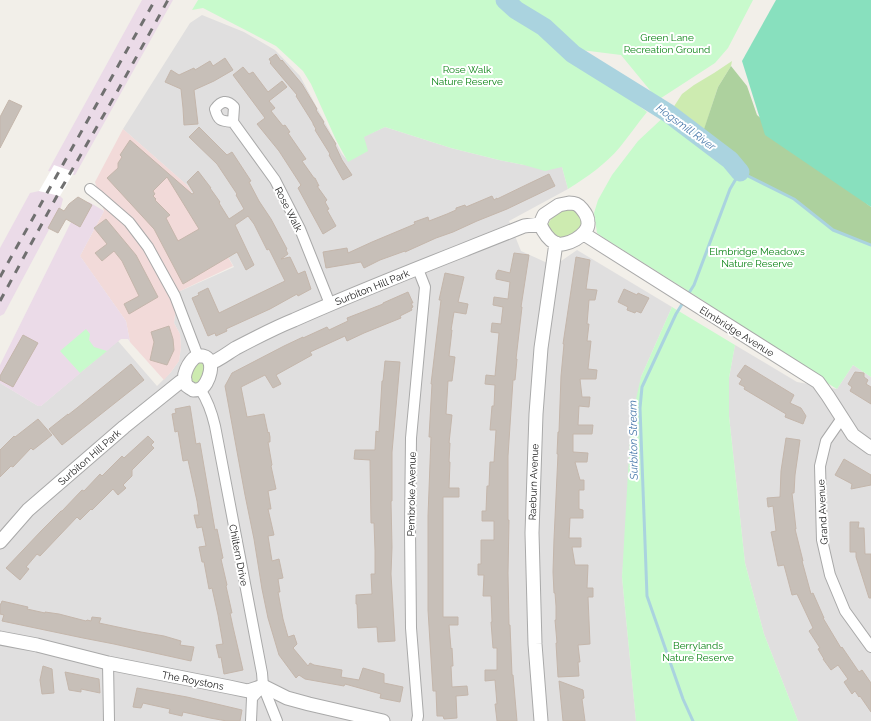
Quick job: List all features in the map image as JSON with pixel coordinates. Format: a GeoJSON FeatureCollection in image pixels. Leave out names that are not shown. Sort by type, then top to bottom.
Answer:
{"type":"FeatureCollection","features":[{"type":"Feature","properties":{"kind":"street","name":"Rose Walk"},"geometry":{"type":"LineString","coordinates":[[233,122],[275,180],[300,229],[330,304]]}},
{"type":"Feature","properties":{"kind":"street"},"geometry":{"type":"LineString","coordinates":[[90,189],[129,222],[148,247],[175,296],[197,356]]}},
{"type":"Feature","properties":{"kind":"street"},"geometry":{"type":"LineString","coordinates":[[575,203],[580,206],[587,216],[589,225],[584,234],[572,241],[561,244],[556,243],[547,237],[540,224],[544,215],[559,205],[575,203]]}},
{"type":"Feature","properties":{"kind":"street","name":"Surbiton Hill Park"},"geometry":{"type":"LineString","coordinates":[[210,363],[215,362],[253,339],[330,304],[524,226],[540,224]]}},
{"type":"Feature","properties":{"kind":"street","name":"Elmbridge Avenue"},"geometry":{"type":"LineString","coordinates":[[584,234],[818,382],[854,435],[871,448]]}},
{"type":"Feature","properties":{"kind":"street","name":"Raeburn Avenue"},"geometry":{"type":"LineString","coordinates":[[541,721],[535,644],[532,533],[536,414],[541,348],[556,243]]}},
{"type":"Feature","properties":{"kind":"street","name":"Pembroke Avenue"},"geometry":{"type":"LineString","coordinates":[[417,721],[418,716],[412,628],[410,530],[411,438],[425,287],[418,268]]}},
{"type":"Feature","properties":{"kind":"street"},"geometry":{"type":"LineString","coordinates":[[197,356],[204,356],[208,359],[211,371],[209,378],[203,386],[200,389],[193,390],[187,386],[185,375],[189,363],[197,356]]}},
{"type":"Feature","properties":{"kind":"street","name":"Surbiton Hill Park"},"geometry":{"type":"LineString","coordinates":[[0,542],[28,510],[124,427],[180,382],[185,380]]}},
{"type":"Feature","properties":{"kind":"street","name":"Chiltern Drive"},"geometry":{"type":"LineString","coordinates":[[200,389],[206,398],[215,426],[263,686],[277,721]]}},
{"type":"Feature","properties":{"kind":"street","name":"Grand Avenue"},"geometry":{"type":"LineString","coordinates":[[842,418],[826,442],[820,466],[822,540],[830,575],[845,611],[871,647]]}},
{"type":"Feature","properties":{"kind":"street","name":"The Roystons"},"geometry":{"type":"LineString","coordinates":[[0,638],[37,645],[108,663],[248,691],[263,686]]}},
{"type":"Feature","properties":{"kind":"street"},"geometry":{"type":"LineString","coordinates":[[108,663],[109,721]]}},
{"type":"Feature","properties":{"kind":"street"},"geometry":{"type":"LineString","coordinates":[[252,721],[252,698],[263,686],[287,698],[383,721]]}},
{"type":"Feature","properties":{"kind":"shaded area"},"geometry":{"type":"Polygon","coordinates":[[[142,0],[173,0],[75,175],[48,171],[142,0]]]}},
{"type":"Feature","properties":{"kind":"shaded area"},"geometry":{"type":"Polygon","coordinates":[[[202,15],[244,32],[275,50],[300,76],[342,154],[348,161],[363,137],[385,127],[451,148],[499,160],[524,165],[562,167],[568,189],[509,221],[521,251],[554,266],[577,250],[672,307],[641,377],[622,577],[636,721],[0,721],[0,383],[38,406],[41,406],[118,341],[157,386],[171,372],[179,361],[181,347],[180,334],[174,323],[178,292],[234,267],[188,186],[123,129],[190,23],[202,15]]]}},
{"type":"Feature","properties":{"kind":"shaded area"},"geometry":{"type":"Polygon","coordinates":[[[123,129],[188,186],[233,266],[178,292],[174,323],[180,334],[181,347],[179,361],[164,380],[130,342],[126,321],[80,256],[104,211],[95,182],[123,129]]]}},
{"type":"Feature","properties":{"kind":"shaded area"},"geometry":{"type":"Polygon","coordinates":[[[39,191],[60,196],[63,199],[61,207],[4,314],[0,316],[0,248],[30,193],[39,191]]]}},
{"type":"Feature","properties":{"kind":"shaded area"},"geometry":{"type":"Polygon","coordinates":[[[81,202],[89,202],[104,211],[80,256],[126,321],[130,342],[128,339],[121,339],[41,406],[38,406],[0,383],[0,365],[81,202]]]}},
{"type":"Feature","properties":{"kind":"shaded area"},"geometry":{"type":"Polygon","coordinates":[[[735,345],[797,382],[837,389],[853,365],[871,377],[871,721],[798,721],[764,634],[745,563],[729,416],[729,378],[735,345]]]}},
{"type":"Feature","properties":{"kind":"green space","name":"Rose Walk Nature Reserve"},"geometry":{"type":"Polygon","coordinates":[[[198,0],[495,0],[519,20],[547,35],[647,112],[609,159],[568,189],[562,167],[545,171],[451,148],[385,127],[364,137],[368,151],[348,162],[336,140],[311,84],[303,71],[276,46],[203,8],[192,10],[198,0]]]}},
{"type":"Feature","properties":{"kind":"green space","name":"Green Lane Recreation Ground"},"geometry":{"type":"Polygon","coordinates":[[[511,0],[753,0],[728,48],[715,63],[658,100],[621,55],[581,50],[511,0]]]}},
{"type":"Feature","properties":{"kind":"green space"},"geometry":{"type":"Polygon","coordinates":[[[776,0],[871,0],[871,207],[765,135],[742,61],[776,0]]]}},
{"type":"Feature","properties":{"kind":"green space"},"geometry":{"type":"Polygon","coordinates":[[[732,61],[731,66],[718,87],[702,136],[671,111],[682,94],[732,61]]]}},
{"type":"Feature","properties":{"kind":"green space"},"geometry":{"type":"Polygon","coordinates":[[[731,66],[747,86],[757,115],[800,152],[871,207],[871,297],[703,168],[704,129],[718,87],[731,66]]]}},
{"type":"Feature","properties":{"kind":"green space","name":"Elmbridge Meadows Nature Reserve"},"geometry":{"type":"Polygon","coordinates":[[[668,113],[730,160],[740,172],[794,199],[833,230],[871,245],[871,377],[853,365],[837,389],[747,334],[704,301],[597,233],[594,213],[598,200],[612,175],[638,141],[668,113]]]}},
{"type":"Feature","properties":{"kind":"green space"},"geometry":{"type":"Polygon","coordinates":[[[571,209],[581,213],[582,226],[569,236],[563,238],[556,237],[547,228],[550,220],[559,213],[571,209]]]}},
{"type":"Feature","properties":{"kind":"green space","name":"Berrylands Nature Reserve"},"geometry":{"type":"Polygon","coordinates":[[[672,307],[735,345],[729,378],[729,416],[745,563],[764,634],[798,721],[636,721],[622,577],[631,421],[641,377],[672,307]]]}},
{"type":"Feature","properties":{"kind":"green space"},"geometry":{"type":"Polygon","coordinates":[[[86,329],[90,334],[89,340],[94,347],[107,351],[80,373],[60,351],[86,329]]]}},
{"type":"Feature","properties":{"kind":"green space"},"geometry":{"type":"Polygon","coordinates":[[[200,361],[206,365],[200,381],[196,384],[192,383],[190,378],[195,363],[200,361]]]}},
{"type":"Feature","properties":{"kind":"pier"},"geometry":{"type":"Polygon","coordinates":[[[54,165],[74,172],[60,196],[39,191],[54,165]]]}},
{"type":"Feature","properties":{"kind":"building"},"geometry":{"type":"Polygon","coordinates":[[[276,54],[302,84],[336,144],[335,145],[342,160],[352,175],[343,180],[329,155],[330,154],[315,130],[316,129],[313,123],[296,96],[297,95],[270,63],[271,62],[269,59],[276,54]]]}},
{"type":"Feature","properties":{"kind":"building"},"geometry":{"type":"Polygon","coordinates":[[[225,58],[233,70],[194,90],[198,124],[184,125],[181,89],[165,82],[171,70],[179,75],[194,68],[195,70],[210,61],[213,66],[225,58]]]}},
{"type":"Feature","properties":{"kind":"building"},"geometry":{"type":"Polygon","coordinates":[[[243,67],[249,74],[253,72],[268,92],[282,81],[287,87],[269,101],[275,108],[271,111],[290,132],[288,133],[306,159],[302,161],[315,178],[319,186],[317,186],[327,200],[325,202],[329,209],[327,210],[336,226],[323,234],[298,188],[301,185],[279,151],[257,124],[265,118],[233,75],[243,67]]]}},
{"type":"Feature","properties":{"kind":"building"},"geometry":{"type":"Polygon","coordinates":[[[9,100],[22,106],[0,148],[0,117],[9,100]]]}},
{"type":"Feature","properties":{"kind":"building"},"geometry":{"type":"Polygon","coordinates":[[[199,127],[227,155],[232,152],[251,181],[249,182],[259,201],[271,219],[287,249],[288,254],[281,259],[290,257],[298,274],[305,271],[311,289],[298,296],[297,294],[270,309],[226,329],[227,331],[216,336],[215,333],[208,336],[192,298],[199,295],[198,293],[208,288],[219,313],[285,281],[269,249],[267,250],[254,224],[248,216],[235,225],[254,265],[246,270],[237,252],[183,284],[154,229],[107,178],[118,168],[118,163],[122,157],[120,155],[130,140],[192,194],[194,193],[187,182],[198,171],[211,188],[229,219],[244,209],[236,195],[237,194],[217,164],[189,137],[199,127]],[[167,177],[153,191],[155,194],[153,196],[170,215],[166,218],[178,241],[199,229],[167,177]]]}},
{"type":"Feature","properties":{"kind":"building"},"geometry":{"type":"Polygon","coordinates":[[[549,174],[555,186],[507,209],[453,232],[405,252],[380,260],[364,268],[361,262],[326,268],[323,252],[347,248],[348,253],[415,224],[414,222],[428,217],[429,221],[456,210],[456,208],[465,205],[466,207],[492,196],[494,200],[497,199],[549,174]]]}},
{"type":"Feature","properties":{"kind":"building"},"geometry":{"type":"Polygon","coordinates":[[[78,197],[92,205],[80,227],[66,219],[58,233],[48,228],[59,208],[64,211],[69,204],[78,197]]]}},
{"type":"Feature","properties":{"kind":"building"},"geometry":{"type":"Polygon","coordinates":[[[106,219],[136,255],[158,297],[129,314],[124,304],[139,296],[122,261],[114,251],[102,261],[95,253],[107,244],[94,228],[106,219]]]}},
{"type":"Feature","properties":{"kind":"building"},"geometry":{"type":"Polygon","coordinates":[[[514,253],[529,255],[521,307],[515,380],[513,380],[508,456],[509,625],[517,721],[497,721],[495,680],[485,681],[485,670],[497,670],[497,648],[493,648],[491,596],[483,596],[484,575],[478,575],[478,564],[481,564],[481,540],[494,540],[494,521],[482,521],[482,511],[486,511],[490,462],[494,462],[496,430],[490,430],[492,406],[494,406],[495,385],[485,384],[486,375],[495,376],[499,333],[491,332],[492,323],[501,324],[503,307],[493,305],[494,297],[508,299],[510,282],[496,279],[496,274],[498,270],[510,273],[514,253]]]}},
{"type":"Feature","properties":{"kind":"building"},"geometry":{"type":"Polygon","coordinates":[[[576,257],[590,260],[586,289],[597,290],[595,300],[589,300],[587,341],[591,341],[588,369],[597,370],[596,379],[580,379],[582,397],[590,397],[589,407],[579,406],[578,425],[593,425],[592,434],[573,434],[573,452],[588,453],[587,462],[575,462],[580,480],[584,480],[584,490],[579,490],[579,509],[583,510],[583,518],[570,518],[569,538],[581,538],[581,547],[572,547],[575,565],[588,565],[587,588],[593,588],[593,597],[588,597],[590,644],[578,645],[580,662],[578,662],[579,676],[558,677],[555,620],[556,606],[553,572],[557,454],[563,344],[576,257]]]}},
{"type":"Feature","properties":{"kind":"building"},"geometry":{"type":"Polygon","coordinates":[[[445,273],[464,277],[458,302],[468,304],[466,314],[454,312],[451,330],[449,356],[455,357],[452,381],[448,381],[446,414],[452,415],[449,443],[449,488],[459,488],[459,497],[443,497],[443,617],[458,617],[458,625],[449,625],[453,666],[451,666],[452,687],[467,686],[468,695],[456,696],[457,718],[444,719],[443,716],[437,716],[436,691],[433,691],[428,610],[428,516],[431,437],[429,437],[431,384],[441,300],[439,300],[445,273]]]}},
{"type":"Feature","properties":{"kind":"building"},"geometry":{"type":"Polygon","coordinates":[[[624,289],[637,295],[638,293],[649,298],[641,313],[636,311],[635,313],[627,310],[628,307],[618,302],[624,289]]]}},
{"type":"Feature","properties":{"kind":"building"},"geometry":{"type":"Polygon","coordinates":[[[408,292],[413,303],[411,303],[413,307],[411,308],[412,310],[400,316],[401,318],[347,341],[345,336],[310,352],[312,355],[276,375],[281,384],[273,388],[265,375],[241,387],[247,417],[264,414],[270,437],[270,442],[268,442],[276,489],[268,491],[271,509],[268,509],[274,535],[268,536],[272,561],[279,559],[283,578],[278,579],[280,592],[278,592],[288,637],[294,635],[297,644],[293,648],[308,666],[310,663],[342,670],[341,677],[359,680],[363,668],[384,674],[384,683],[403,687],[400,702],[380,698],[381,694],[345,684],[344,686],[305,679],[299,675],[296,678],[279,655],[268,618],[262,589],[225,386],[232,373],[284,346],[327,327],[329,330],[348,321],[347,318],[383,304],[408,292]]]}},
{"type":"Feature","properties":{"kind":"building"},"geometry":{"type":"Polygon","coordinates":[[[169,326],[173,339],[174,350],[167,365],[150,360],[154,342],[151,332],[169,326]]]}},
{"type":"Feature","properties":{"kind":"building"},"geometry":{"type":"Polygon","coordinates":[[[23,335],[38,343],[13,387],[0,380],[0,376],[23,335]]]}},
{"type":"Feature","properties":{"kind":"building"},"geometry":{"type":"Polygon","coordinates":[[[385,361],[400,362],[392,452],[391,501],[391,574],[395,641],[378,642],[377,627],[358,628],[356,595],[372,594],[371,574],[375,574],[375,550],[374,523],[371,523],[370,460],[354,459],[355,450],[375,450],[376,431],[379,432],[382,381],[385,361]]]}},
{"type":"Feature","properties":{"kind":"building"},"geometry":{"type":"Polygon","coordinates":[[[131,364],[144,380],[62,445],[49,429],[131,364]]]}},
{"type":"Feature","properties":{"kind":"building"},"geometry":{"type":"Polygon","coordinates":[[[745,365],[794,395],[790,403],[801,408],[806,416],[803,424],[785,417],[786,414],[744,389],[745,387],[739,384],[742,379],[737,376],[745,365]]]}},
{"type":"Feature","properties":{"kind":"building"},"geometry":{"type":"Polygon","coordinates":[[[855,372],[864,373],[864,377],[868,380],[866,384],[871,387],[871,404],[850,391],[852,387],[848,384],[855,372]]]}},
{"type":"Feature","properties":{"kind":"building"},"geometry":{"type":"Polygon","coordinates":[[[190,406],[196,444],[200,443],[215,530],[217,529],[223,558],[221,559],[232,613],[230,613],[243,670],[224,674],[221,657],[219,658],[216,645],[223,644],[218,615],[212,588],[209,589],[204,562],[202,562],[199,547],[206,546],[202,527],[197,528],[194,515],[199,515],[197,501],[188,460],[183,461],[178,431],[175,432],[172,414],[176,413],[175,409],[190,406]]]}},
{"type":"Feature","properties":{"kind":"building"},"geometry":{"type":"Polygon","coordinates":[[[38,419],[52,435],[33,450],[31,448],[13,467],[11,466],[0,477],[0,450],[14,436],[15,437],[38,419]]]}},
{"type":"Feature","properties":{"kind":"building"},"geometry":{"type":"Polygon","coordinates":[[[148,436],[154,442],[151,445],[154,448],[132,470],[132,476],[123,485],[126,488],[118,495],[113,489],[80,520],[77,517],[40,556],[37,554],[26,567],[29,569],[20,580],[6,568],[82,490],[84,491],[100,474],[102,476],[122,456],[124,458],[148,436]]]}},
{"type":"Feature","properties":{"kind":"building"},"geometry":{"type":"Polygon","coordinates":[[[786,438],[800,440],[794,493],[792,493],[795,529],[811,594],[813,593],[823,618],[841,648],[842,647],[859,672],[862,670],[871,683],[871,712],[855,691],[852,694],[844,682],[848,679],[838,665],[831,670],[823,659],[818,649],[820,648],[809,631],[813,628],[797,594],[792,595],[784,565],[778,566],[771,532],[776,531],[773,506],[768,507],[767,498],[780,497],[781,471],[786,438]]]}},
{"type":"Feature","properties":{"kind":"building"},"geometry":{"type":"Polygon","coordinates":[[[844,459],[871,475],[871,485],[851,489],[852,484],[835,475],[844,459]]]}},
{"type":"Feature","properties":{"kind":"building"},"geometry":{"type":"Polygon","coordinates":[[[850,522],[859,522],[858,528],[864,528],[865,554],[871,554],[871,598],[869,598],[856,557],[856,552],[850,552],[850,522]]]}},
{"type":"Feature","properties":{"kind":"building"},"geometry":{"type":"Polygon","coordinates":[[[2,601],[28,607],[27,609],[59,614],[86,621],[91,621],[92,617],[101,618],[99,623],[164,636],[181,641],[180,645],[194,647],[191,661],[2,621],[4,615],[0,614],[0,604],[2,601]]]}},
{"type":"Feature","properties":{"kind":"building"},"geometry":{"type":"Polygon","coordinates":[[[43,666],[52,669],[54,693],[42,694],[40,680],[43,666]]]}},
{"type":"Feature","properties":{"kind":"building"},"geometry":{"type":"Polygon","coordinates":[[[65,672],[99,679],[100,693],[81,689],[81,692],[69,690],[65,672]]]}},
{"type":"Feature","properties":{"kind":"building"},"geometry":{"type":"Polygon","coordinates":[[[559,681],[583,690],[584,698],[582,699],[585,721],[563,721],[559,681]]]}},
{"type":"Feature","properties":{"kind":"building"},"geometry":{"type":"Polygon","coordinates":[[[137,688],[187,697],[242,710],[240,721],[227,721],[183,712],[182,716],[169,713],[170,709],[143,703],[141,708],[133,707],[137,688]]]}},
{"type":"Feature","properties":{"kind":"waterway","name":"Hogsmill River"},"geometry":{"type":"LineString","coordinates":[[505,0],[516,10],[544,27],[573,54],[668,113],[730,160],[740,172]]}},
{"type":"Feature","properties":{"kind":"waterway","name":"Hogsmill River"},"geometry":{"type":"LineString","coordinates":[[687,296],[694,285],[730,189],[740,172],[794,199],[833,230],[871,245]]}},
{"type":"Feature","properties":{"kind":"waterway","name":"Surbiton Stream"},"geometry":{"type":"LineString","coordinates":[[684,301],[676,314],[642,387],[640,408],[647,596],[683,699],[693,721]]}},
{"type":"Feature","properties":{"kind":"railway"},"geometry":{"type":"LineString","coordinates":[[0,277],[155,0]]}},
{"type":"Feature","properties":{"kind":"railway"},"geometry":{"type":"LineString","coordinates":[[0,301],[57,196],[168,0]]}}]}
